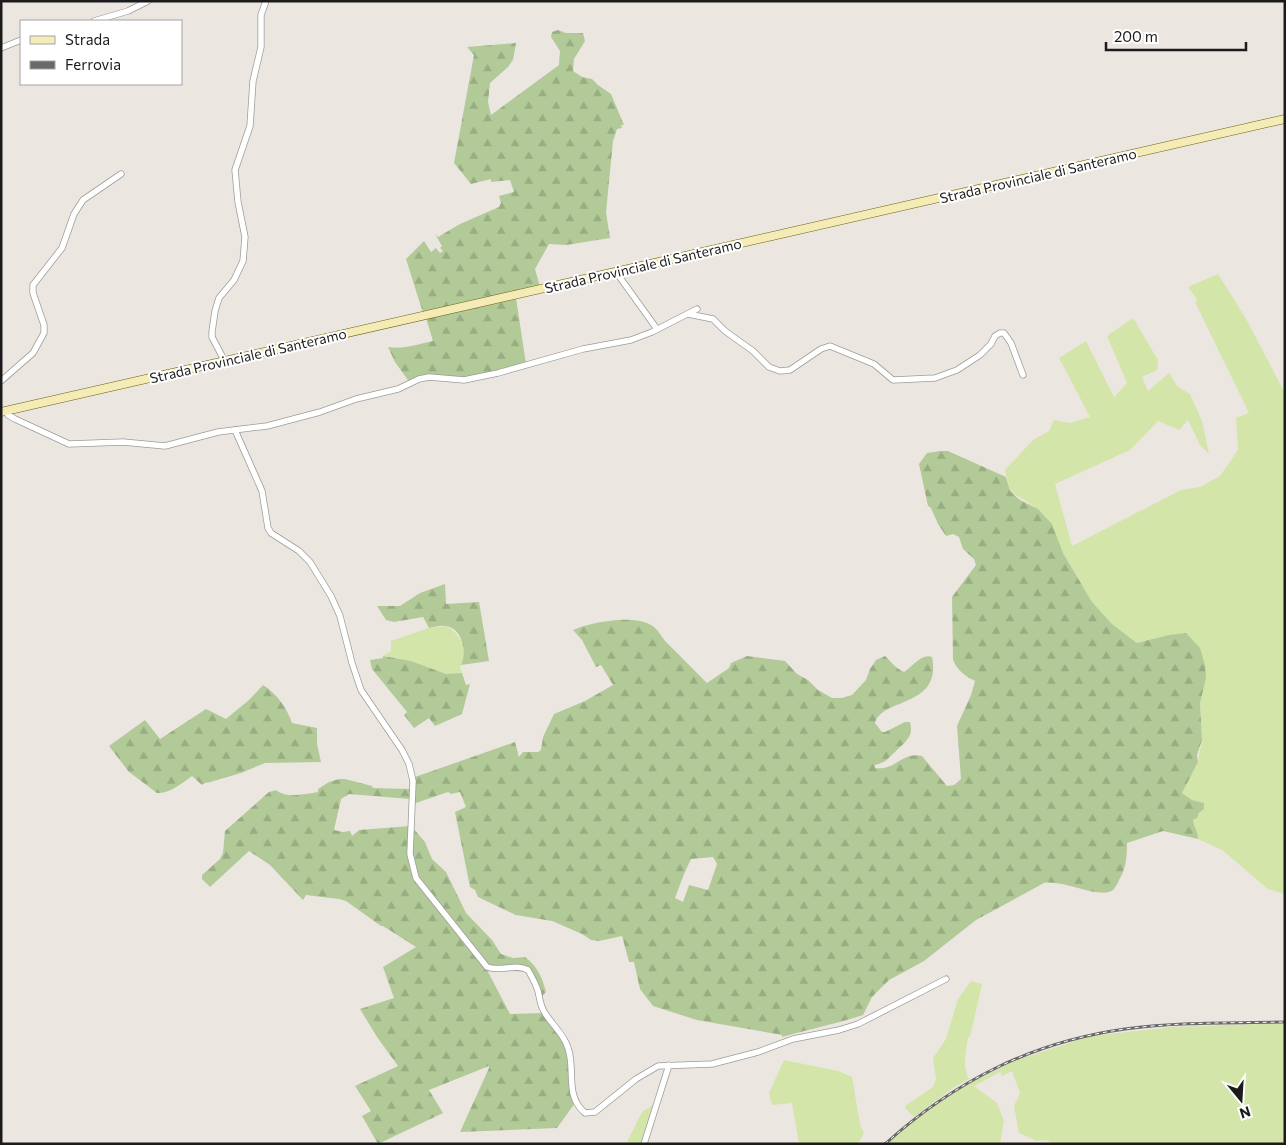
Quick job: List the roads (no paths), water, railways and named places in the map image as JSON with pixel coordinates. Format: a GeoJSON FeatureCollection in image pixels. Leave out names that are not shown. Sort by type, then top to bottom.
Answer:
{"type":"FeatureCollection","features":[{"type":"Feature","properties":{"kind":"main road","name":"Strada Provinciale di Santeramo"},"geometry":{"type":"LineString","coordinates":[[4,411],[1285,119]]}},
{"type":"Feature","properties":{"kind":"street"},"geometry":{"type":"LineString","coordinates":[[97,20],[128,11],[148,1]]}},
{"type":"Feature","properties":{"kind":"street"},"geometry":{"type":"LineString","coordinates":[[223,362],[222,356],[212,337],[212,332],[219,298],[234,280],[243,261],[245,237],[238,202],[235,170],[250,126],[253,80],[261,47],[261,15],[266,1]]}},
{"type":"Feature","properties":{"kind":"street"},"geometry":{"type":"LineString","coordinates":[[1,48],[20,40]]}},
{"type":"Feature","properties":{"kind":"street"},"geometry":{"type":"LineString","coordinates":[[1,380],[33,353],[44,333],[44,325],[33,293],[33,285],[62,248],[74,214],[83,200],[121,174]]}},
{"type":"Feature","properties":{"kind":"street"},"geometry":{"type":"LineString","coordinates":[[616,272],[657,330]]}},
{"type":"Feature","properties":{"kind":"street"},"geometry":{"type":"LineString","coordinates":[[4,411],[15,419],[69,444],[123,442],[166,446],[235,430],[267,426],[320,412],[356,399],[398,389],[424,378],[462,380],[474,378],[583,349],[631,340],[657,330],[697,309]]}},
{"type":"Feature","properties":{"kind":"street"},"geometry":{"type":"LineString","coordinates":[[688,314],[713,319],[769,366],[780,371],[790,370],[821,349],[830,346],[874,364],[894,380],[935,378],[970,363],[986,349],[994,336],[1004,333],[1008,337],[1023,375]]}},
{"type":"Feature","properties":{"kind":"street"},"geometry":{"type":"LineString","coordinates":[[235,430],[262,492],[268,528],[271,533],[299,550],[315,567],[340,616],[361,690],[407,757],[413,781],[410,854],[419,884],[487,967],[498,969],[520,967],[528,970],[536,986],[545,1013],[567,1044],[570,1057],[572,1092],[580,1108],[585,1113],[595,1112],[636,1079],[658,1066],[712,1064],[758,1052],[793,1039],[839,1030],[871,1018],[946,979]]}},
{"type":"Feature","properties":{"kind":"street"},"geometry":{"type":"LineString","coordinates":[[644,1144],[669,1065]]}},
{"type":"Feature","properties":{"kind":"railway"},"geometry":{"type":"LineString","coordinates":[[885,1144],[939,1101],[967,1083],[1027,1054],[1058,1044],[1091,1035],[1164,1025],[1285,1022]]}}]}
